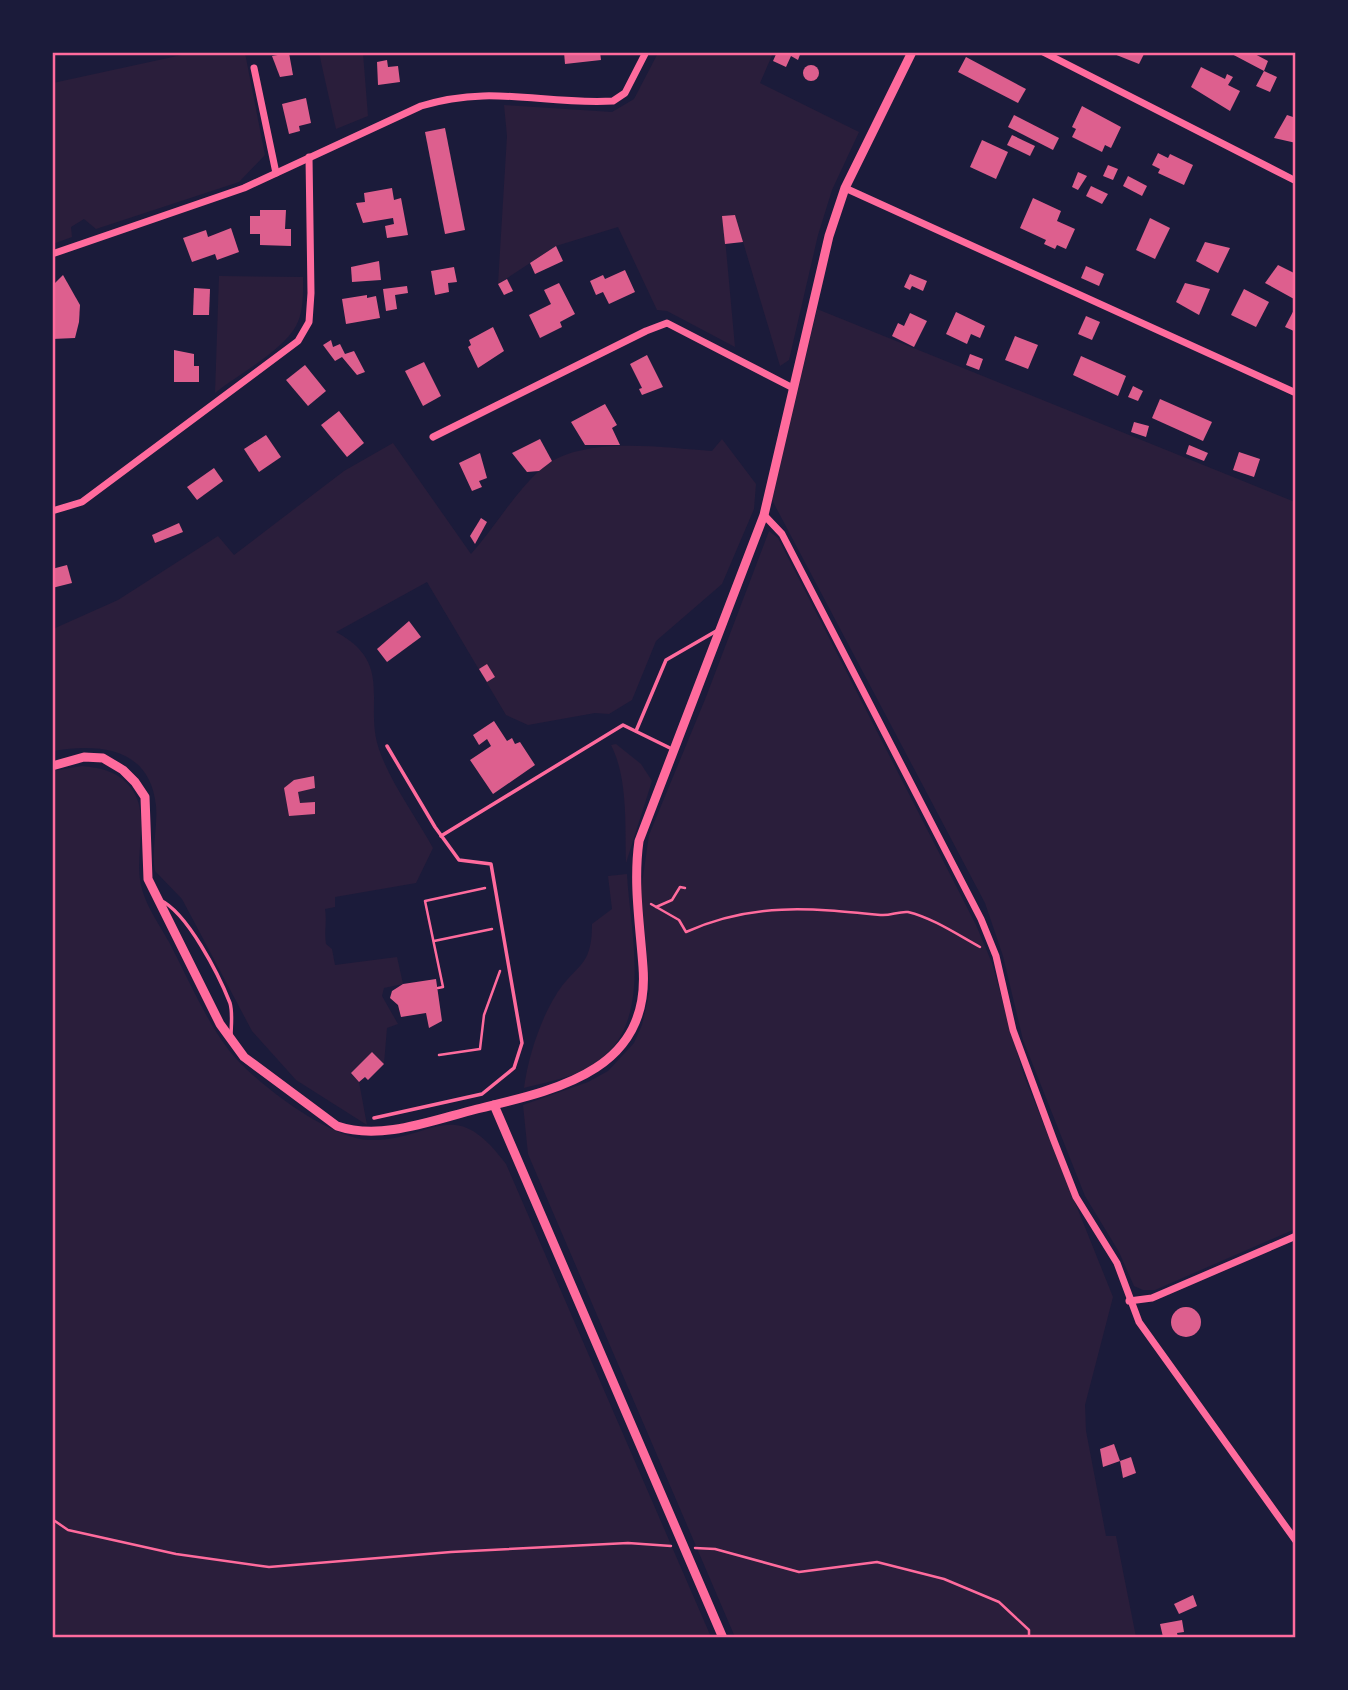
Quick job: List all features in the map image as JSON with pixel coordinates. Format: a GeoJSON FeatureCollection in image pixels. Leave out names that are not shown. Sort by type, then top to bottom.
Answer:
{"type":"FeatureCollection","features":[{"type":"Feature","properties":{"kind":"street"},"geometry":{"type":"LineString","coordinates":[[52,254],[244,188],[421,106],[446,98],[478,94],[613,101],[625,93],[646,52]]}},
{"type":"Feature","properties":{"kind":"street"},"geometry":{"type":"LineString","coordinates":[[52,765],[84,757],[103,758],[135,782],[145,797],[148,821],[145,859],[154,897],[231,1042],[261,1071],[337,1126],[353,1132],[370,1133],[407,1126],[494,1105],[588,1075],[602,1066],[621,1046],[635,1018],[643,985],[636,890],[639,841],[764,515],[829,236],[845,188],[912,52]]}},
{"type":"Feature","properties":{"kind":"street"},"geometry":{"type":"LineString","coordinates":[[1043,52],[1296,181]]}},
{"type":"Feature","properties":{"kind":"street"},"geometry":{"type":"LineString","coordinates":[[254,68],[276,173]]}},
{"type":"Feature","properties":{"kind":"street"},"geometry":{"type":"LineString","coordinates":[[52,511],[82,502],[298,341],[309,322],[311,293],[309,157]]}},
{"type":"Feature","properties":{"kind":"street"},"geometry":{"type":"LineString","coordinates":[[845,188],[1296,393]]}},
{"type":"Feature","properties":{"kind":"street"},"geometry":{"type":"LineString","coordinates":[[433,437],[667,323],[793,388]]}},
{"type":"Feature","properties":{"kind":"street"},"geometry":{"type":"LineString","coordinates":[[764,515],[782,534],[981,919],[996,956],[1013,1030],[1054,1141],[1076,1197],[1117,1263],[1139,1322],[1296,1541]]}},
{"type":"Feature","properties":{"kind":"street"},"geometry":{"type":"LineString","coordinates":[[494,1105],[723,1637]]}},
{"type":"Feature","properties":{"kind":"street"},"geometry":{"type":"LineString","coordinates":[[1129,1301],[1152,1298],[1296,1236]]}},
{"type":"Feature","properties":{"kind":"lane"},"geometry":{"type":"LineString","coordinates":[[636,731],[666,660],[720,629]]}},
{"type":"Feature","properties":{"kind":"lane"},"geometry":{"type":"LineString","coordinates":[[441,835],[624,725],[673,750]]}},
{"type":"Feature","properties":{"kind":"lane"},"geometry":{"type":"LineString","coordinates":[[374,1118],[482,1094],[514,1068],[522,1043],[491,864],[459,860],[387,746]]}},
{"type":"Feature","properties":{"kind":"lane"},"geometry":{"type":"LineString","coordinates":[[154,897],[172,906],[187,922],[231,1006],[231,1042]]}},
{"type":"Feature","properties":{"kind":"path"},"geometry":{"type":"LineString","coordinates":[[438,988],[443,987],[425,901],[495,886]]}},
{"type":"Feature","properties":{"kind":"path"},"geometry":{"type":"LineString","coordinates":[[654,907],[659,908],[671,900],[680,887],[685,888]]}},
{"type":"Feature","properties":{"kind":"path"},"geometry":{"type":"LineString","coordinates":[[636,890],[654,907],[679,920],[687,932],[714,920],[772,908],[852,911],[885,916],[905,912],[996,956]]}},
{"type":"Feature","properties":{"kind":"path"},"geometry":{"type":"LineString","coordinates":[[434,941],[502,927]]}},
{"type":"Feature","properties":{"kind":"path"},"geometry":{"type":"LineString","coordinates":[[439,1055],[480,1049],[484,1014],[506,954]]}},
{"type":"Feature","properties":{"kind":"path"},"geometry":{"type":"LineString","coordinates":[[52,1519],[68,1530],[176,1554],[269,1567],[451,1552],[628,1543],[715,1549],[799,1572],[877,1562],[930,1576],[999,1602],[1029,1630],[1029,1637]]}},
{"type":"Feature","properties":{"kind":"shaded area"},"geometry":{"type":"Polygon","coordinates":[[[191,53],[245,53],[265,155],[239,182],[96,229],[84,219],[71,227],[72,237],[53,244],[53,83],[191,53]]]}},
{"type":"Feature","properties":{"kind":"shaded area"},"geometry":{"type":"Polygon","coordinates":[[[319,53],[363,53],[368,116],[336,129],[319,53]]]}},
{"type":"Feature","properties":{"kind":"shaded area"},"geometry":{"type":"Polygon","coordinates":[[[658,53],[773,53],[760,83],[859,132],[832,190],[818,235],[789,360],[780,366],[735,215],[723,216],[735,347],[667,311],[657,310],[618,227],[556,246],[498,284],[507,136],[504,105],[612,112],[634,99],[658,53]]]}},
{"type":"Feature","properties":{"kind":"shaded area"},"geometry":{"type":"Polygon","coordinates":[[[219,276],[303,277],[303,295],[299,320],[290,335],[271,353],[215,393],[219,276]]]}},
{"type":"Feature","properties":{"kind":"shaded area"},"geometry":{"type":"Polygon","coordinates":[[[817,309],[1295,502],[1295,1229],[1155,1290],[1143,1290],[1134,1286],[1119,1252],[1085,1196],[1023,1040],[1003,956],[985,903],[772,500],[817,309]]]}},
{"type":"Feature","properties":{"kind":"shaded area"},"geometry":{"type":"Polygon","coordinates":[[[722,439],[756,484],[754,509],[722,584],[656,641],[632,700],[609,714],[595,713],[528,725],[506,715],[427,582],[336,632],[354,644],[366,658],[372,672],[375,735],[380,752],[398,789],[433,848],[416,883],[335,897],[335,907],[325,909],[326,944],[332,949],[335,965],[397,957],[403,984],[384,988],[382,996],[398,1024],[387,1028],[384,1064],[372,1052],[351,1073],[359,1082],[367,1125],[296,1080],[252,1031],[182,899],[155,871],[156,806],[152,786],[144,771],[120,753],[104,749],[53,751],[53,629],[118,600],[218,536],[234,555],[344,471],[393,443],[471,554],[531,479],[557,459],[577,451],[599,447],[646,446],[712,451],[722,439]]]}},
{"type":"Feature","properties":{"kind":"shaded area"},"geometry":{"type":"Polygon","coordinates":[[[769,531],[778,538],[976,925],[992,963],[1023,1073],[1113,1297],[1085,1405],[1086,1431],[1106,1536],[1116,1536],[1136,1637],[735,1637],[528,1154],[523,1105],[588,1082],[608,1071],[634,1043],[642,1025],[650,989],[641,891],[649,835],[706,697],[769,531]]]}},
{"type":"Feature","properties":{"kind":"shaded area"},"geometry":{"type":"Polygon","coordinates":[[[616,744],[641,764],[652,781],[626,863],[623,787],[611,745],[616,744]]]}},
{"type":"Feature","properties":{"kind":"shaded area"},"geometry":{"type":"Polygon","coordinates":[[[82,766],[110,772],[123,779],[133,791],[140,813],[139,874],[146,900],[211,1024],[239,1062],[292,1106],[333,1130],[369,1140],[391,1138],[442,1125],[457,1125],[471,1130],[488,1142],[506,1164],[711,1637],[53,1637],[52,771],[82,766]]]}},
{"type":"Feature","properties":{"kind":"shaded area"},"geometry":{"type":"Polygon","coordinates":[[[627,874],[634,978],[632,1004],[624,1028],[611,1049],[591,1066],[567,1077],[524,1088],[528,1064],[545,1016],[563,985],[586,958],[592,924],[612,909],[608,876],[627,874]]]}},
{"type":"Feature","properties":{"kind":"building"},"geometry":{"type":"Polygon","coordinates":[[[564,52],[600,52],[601,60],[565,64],[564,52]]]}},
{"type":"Feature","properties":{"kind":"building"},"geometry":{"type":"Polygon","coordinates":[[[777,52],[801,52],[798,60],[791,56],[786,67],[773,61],[777,52]]]}},
{"type":"Feature","properties":{"kind":"building"},"geometry":{"type":"Polygon","coordinates":[[[1109,52],[1145,52],[1139,64],[1109,52]]]}},
{"type":"Feature","properties":{"kind":"building"},"geometry":{"type":"Polygon","coordinates":[[[1228,52],[1251,52],[1268,61],[1264,71],[1228,52]]]}},
{"type":"Feature","properties":{"kind":"building"},"geometry":{"type":"Polygon","coordinates":[[[289,53],[293,75],[280,77],[272,56],[289,53]]]}},
{"type":"Feature","properties":{"kind":"building"},"geometry":{"type":"Polygon","coordinates":[[[966,57],[1026,89],[1018,103],[958,72],[966,57]]]}},
{"type":"Feature","properties":{"kind":"building"},"geometry":{"type":"Polygon","coordinates":[[[387,60],[388,67],[398,66],[400,82],[378,85],[377,62],[387,60]]]}},
{"type":"Feature","properties":{"kind":"building"},"geometry":{"type":"Polygon","coordinates":[[[811,65],[817,67],[817,79],[811,81],[805,79],[803,73],[805,67],[811,65]]]}},
{"type":"Feature","properties":{"kind":"building"},"geometry":{"type":"Polygon","coordinates":[[[1201,67],[1225,79],[1227,74],[1233,77],[1228,85],[1240,91],[1230,111],[1191,87],[1201,67]]]}},
{"type":"Feature","properties":{"kind":"building"},"geometry":{"type":"Polygon","coordinates":[[[1264,71],[1277,77],[1270,92],[1256,86],[1264,71]]]}},
{"type":"Feature","properties":{"kind":"building"},"geometry":{"type":"Polygon","coordinates":[[[306,98],[311,123],[299,126],[300,131],[289,134],[282,104],[306,98]]]}},
{"type":"Feature","properties":{"kind":"building"},"geometry":{"type":"Polygon","coordinates":[[[1082,106],[1121,127],[1111,148],[1105,145],[1102,152],[1072,137],[1076,129],[1072,127],[1082,106]]]}},
{"type":"Feature","properties":{"kind":"building"},"geometry":{"type":"Polygon","coordinates":[[[1014,115],[1059,138],[1053,150],[1008,127],[1014,115]]]}},
{"type":"Feature","properties":{"kind":"building"},"geometry":{"type":"Polygon","coordinates":[[[1287,115],[1296,118],[1296,143],[1274,138],[1287,115]]]}},
{"type":"Feature","properties":{"kind":"building"},"geometry":{"type":"Polygon","coordinates":[[[445,128],[465,230],[445,234],[425,132],[445,128]]]}},
{"type":"Feature","properties":{"kind":"building"},"geometry":{"type":"Polygon","coordinates":[[[1012,135],[1035,146],[1030,156],[1007,145],[1012,135]]]}},
{"type":"Feature","properties":{"kind":"building"},"geometry":{"type":"Polygon","coordinates":[[[982,140],[1008,152],[996,179],[970,167],[982,140]]]}},
{"type":"Feature","properties":{"kind":"building"},"geometry":{"type":"Polygon","coordinates":[[[1158,153],[1168,158],[1170,154],[1193,165],[1184,185],[1158,173],[1160,169],[1152,165],[1158,153]]]}},
{"type":"Feature","properties":{"kind":"building"},"geometry":{"type":"Polygon","coordinates":[[[1108,165],[1118,169],[1113,180],[1103,176],[1108,165]]]}},
{"type":"Feature","properties":{"kind":"building"},"geometry":{"type":"Polygon","coordinates":[[[1078,172],[1087,176],[1078,190],[1072,187],[1078,172]]]}},
{"type":"Feature","properties":{"kind":"building"},"geometry":{"type":"Polygon","coordinates":[[[1128,176],[1147,186],[1142,196],[1123,186],[1128,176]]]}},
{"type":"Feature","properties":{"kind":"building"},"geometry":{"type":"Polygon","coordinates":[[[1091,186],[1108,194],[1102,204],[1086,196],[1091,186]]]}},
{"type":"Feature","properties":{"kind":"building"},"geometry":{"type":"Polygon","coordinates":[[[392,188],[394,200],[401,198],[408,235],[387,238],[385,226],[394,224],[393,218],[363,223],[356,203],[365,202],[364,193],[392,188]]]}},
{"type":"Feature","properties":{"kind":"building"},"geometry":{"type":"Polygon","coordinates":[[[1033,198],[1061,211],[1057,221],[1075,229],[1066,249],[1057,245],[1055,249],[1044,244],[1046,240],[1020,228],[1033,198]]]}},
{"type":"Feature","properties":{"kind":"building"},"geometry":{"type":"Polygon","coordinates":[[[260,210],[286,210],[285,229],[291,229],[291,246],[260,245],[260,234],[250,234],[250,216],[260,216],[260,210]]]}},
{"type":"Feature","properties":{"kind":"building"},"geometry":{"type":"Polygon","coordinates":[[[735,215],[743,242],[725,244],[722,216],[735,215]]]}},
{"type":"Feature","properties":{"kind":"building"},"geometry":{"type":"Polygon","coordinates":[[[1150,218],[1170,228],[1155,259],[1136,250],[1150,218]]]}},
{"type":"Feature","properties":{"kind":"building"},"geometry":{"type":"Polygon","coordinates":[[[231,228],[239,252],[217,260],[215,254],[192,262],[183,238],[206,230],[208,237],[231,228]]]}},
{"type":"Feature","properties":{"kind":"building"},"geometry":{"type":"Polygon","coordinates":[[[1205,242],[1230,248],[1218,273],[1196,261],[1205,242]]]}},
{"type":"Feature","properties":{"kind":"building"},"geometry":{"type":"Polygon","coordinates":[[[556,246],[563,261],[535,274],[530,263],[556,246]]]}},
{"type":"Feature","properties":{"kind":"building"},"geometry":{"type":"Polygon","coordinates":[[[379,261],[381,280],[352,282],[351,267],[379,261]]]}},
{"type":"Feature","properties":{"kind":"building"},"geometry":{"type":"Polygon","coordinates":[[[1278,265],[1296,274],[1294,299],[1265,283],[1278,265]]]}},
{"type":"Feature","properties":{"kind":"building"},"geometry":{"type":"Polygon","coordinates":[[[1086,266],[1104,274],[1099,286],[1081,278],[1086,266]]]}},
{"type":"Feature","properties":{"kind":"building"},"geometry":{"type":"Polygon","coordinates":[[[454,267],[457,282],[448,283],[449,292],[435,295],[431,271],[454,267]]]}},
{"type":"Feature","properties":{"kind":"building"},"geometry":{"type":"Polygon","coordinates":[[[625,270],[635,292],[609,304],[603,292],[596,295],[590,281],[603,275],[605,279],[625,270]]]}},
{"type":"Feature","properties":{"kind":"building"},"geometry":{"type":"Polygon","coordinates":[[[910,274],[927,281],[923,291],[912,286],[910,290],[904,287],[910,274]]]}},
{"type":"Feature","properties":{"kind":"building"},"geometry":{"type":"Polygon","coordinates":[[[63,275],[80,305],[79,322],[75,338],[52,339],[52,286],[63,275]]]}},
{"type":"Feature","properties":{"kind":"building"},"geometry":{"type":"Polygon","coordinates":[[[507,279],[513,291],[504,295],[498,284],[507,279]]]}},
{"type":"Feature","properties":{"kind":"building"},"geometry":{"type":"Polygon","coordinates":[[[559,283],[575,314],[560,322],[562,327],[540,338],[529,315],[551,304],[544,290],[559,283]]]}},
{"type":"Feature","properties":{"kind":"building"},"geometry":{"type":"Polygon","coordinates":[[[1185,283],[1210,289],[1199,315],[1176,302],[1185,283]]]}},
{"type":"Feature","properties":{"kind":"building"},"geometry":{"type":"Polygon","coordinates":[[[407,286],[408,293],[395,295],[397,309],[386,311],[383,289],[407,286]]]}},
{"type":"Feature","properties":{"kind":"building"},"geometry":{"type":"Polygon","coordinates":[[[194,288],[210,289],[209,315],[193,315],[194,288]]]}},
{"type":"Feature","properties":{"kind":"building"},"geometry":{"type":"Polygon","coordinates":[[[1244,289],[1269,302],[1256,327],[1231,315],[1244,289]]]}},
{"type":"Feature","properties":{"kind":"building"},"geometry":{"type":"Polygon","coordinates":[[[367,295],[367,298],[376,296],[380,318],[346,324],[342,299],[367,295]]]}},
{"type":"Feature","properties":{"kind":"building"},"geometry":{"type":"Polygon","coordinates":[[[1296,306],[1296,332],[1285,327],[1296,306]]]}},
{"type":"Feature","properties":{"kind":"building"},"geometry":{"type":"Polygon","coordinates":[[[956,312],[985,326],[980,338],[971,334],[967,344],[946,334],[956,312]]]}},
{"type":"Feature","properties":{"kind":"building"},"geometry":{"type":"Polygon","coordinates":[[[910,313],[927,321],[914,347],[892,336],[898,323],[904,326],[910,313]]]}},
{"type":"Feature","properties":{"kind":"building"},"geometry":{"type":"Polygon","coordinates":[[[1086,316],[1100,322],[1092,340],[1078,334],[1086,316]]]}},
{"type":"Feature","properties":{"kind":"building"},"geometry":{"type":"Polygon","coordinates":[[[493,327],[504,351],[478,368],[468,347],[471,345],[469,340],[493,327]]]}},
{"type":"Feature","properties":{"kind":"building"},"geometry":{"type":"Polygon","coordinates":[[[1015,336],[1038,345],[1028,369],[1005,360],[1015,336]]]}},
{"type":"Feature","properties":{"kind":"building"},"geometry":{"type":"Polygon","coordinates":[[[331,340],[333,347],[340,344],[345,354],[354,351],[365,372],[357,375],[342,357],[335,361],[323,345],[331,340]]]}},
{"type":"Feature","properties":{"kind":"building"},"geometry":{"type":"Polygon","coordinates":[[[174,350],[194,354],[194,366],[199,366],[199,382],[174,382],[174,350]]]}},
{"type":"Feature","properties":{"kind":"building"},"geometry":{"type":"Polygon","coordinates":[[[970,354],[983,359],[979,370],[966,365],[970,354]]]}},
{"type":"Feature","properties":{"kind":"building"},"geometry":{"type":"Polygon","coordinates":[[[647,355],[663,387],[642,395],[639,389],[642,388],[630,364],[647,355]]]}},
{"type":"Feature","properties":{"kind":"building"},"geometry":{"type":"Polygon","coordinates":[[[1081,356],[1126,376],[1118,396],[1073,375],[1081,356]]]}},
{"type":"Feature","properties":{"kind":"building"},"geometry":{"type":"Polygon","coordinates":[[[424,362],[441,396],[423,406],[405,371],[424,362]]]}},
{"type":"Feature","properties":{"kind":"building"},"geometry":{"type":"Polygon","coordinates":[[[305,365],[326,391],[308,406],[286,380],[305,365]]]}},
{"type":"Feature","properties":{"kind":"building"},"geometry":{"type":"Polygon","coordinates":[[[1133,386],[1143,391],[1138,401],[1128,397],[1133,386]]]}},
{"type":"Feature","properties":{"kind":"building"},"geometry":{"type":"Polygon","coordinates":[[[1160,399],[1212,422],[1203,441],[1152,418],[1160,399]]]}},
{"type":"Feature","properties":{"kind":"building"},"geometry":{"type":"Polygon","coordinates":[[[605,404],[617,425],[612,428],[620,445],[585,445],[571,422],[605,404]]]}},
{"type":"Feature","properties":{"kind":"building"},"geometry":{"type":"Polygon","coordinates":[[[339,411],[364,443],[347,457],[321,425],[339,411]]]}},
{"type":"Feature","properties":{"kind":"building"},"geometry":{"type":"Polygon","coordinates":[[[1134,422],[1149,426],[1146,437],[1131,432],[1134,422]]]}},
{"type":"Feature","properties":{"kind":"building"},"geometry":{"type":"Polygon","coordinates":[[[266,435],[281,457],[259,472],[244,449],[266,435]]]}},
{"type":"Feature","properties":{"kind":"building"},"geometry":{"type":"Polygon","coordinates":[[[540,439],[552,461],[539,471],[527,472],[512,453],[540,439]]]}},
{"type":"Feature","properties":{"kind":"building"},"geometry":{"type":"Polygon","coordinates":[[[1189,445],[1208,453],[1204,461],[1186,454],[1189,445]]]}},
{"type":"Feature","properties":{"kind":"building"},"geometry":{"type":"Polygon","coordinates":[[[1239,452],[1260,459],[1254,477],[1233,470],[1239,452]]]}},
{"type":"Feature","properties":{"kind":"building"},"geometry":{"type":"Polygon","coordinates":[[[480,453],[487,478],[479,481],[482,487],[472,491],[459,463],[480,453]]]}},
{"type":"Feature","properties":{"kind":"building"},"geometry":{"type":"Polygon","coordinates":[[[214,468],[223,481],[197,500],[187,487],[214,468]]]}},
{"type":"Feature","properties":{"kind":"building"},"geometry":{"type":"Polygon","coordinates":[[[481,518],[487,522],[475,544],[470,536],[481,518]]]}},
{"type":"Feature","properties":{"kind":"building"},"geometry":{"type":"Polygon","coordinates":[[[179,523],[183,532],[155,543],[152,535],[179,523]]]}},
{"type":"Feature","properties":{"kind":"building"},"geometry":{"type":"Polygon","coordinates":[[[67,565],[72,583],[52,588],[52,569],[67,565]]]}},
{"type":"Feature","properties":{"kind":"building"},"geometry":{"type":"Polygon","coordinates":[[[409,621],[421,637],[387,662],[377,649],[409,621]]]}},
{"type":"Feature","properties":{"kind":"building"},"geometry":{"type":"Polygon","coordinates":[[[487,664],[495,677],[487,682],[479,669],[487,664]]]}},
{"type":"Feature","properties":{"kind":"building"},"geometry":{"type":"Polygon","coordinates":[[[494,721],[507,741],[512,738],[515,744],[520,742],[535,765],[493,794],[470,760],[491,746],[487,739],[479,745],[473,735],[494,721]]]}},
{"type":"Feature","properties":{"kind":"building"},"geometry":{"type":"Polygon","coordinates":[[[314,776],[315,788],[298,792],[300,803],[315,802],[315,814],[289,816],[284,788],[294,780],[314,776]]]}},
{"type":"Feature","properties":{"kind":"building"},"geometry":{"type":"Polygon","coordinates":[[[436,979],[442,1021],[429,1028],[426,1013],[401,1017],[398,1005],[390,998],[392,991],[403,984],[436,979]]]}},
{"type":"Feature","properties":{"kind":"building"},"geometry":{"type":"Polygon","coordinates":[[[372,1052],[384,1064],[368,1080],[365,1077],[359,1082],[351,1073],[372,1052]]]}},
{"type":"Feature","properties":{"kind":"building"},"geometry":{"type":"Polygon","coordinates":[[[1186,1307],[1197,1311],[1201,1322],[1197,1333],[1186,1337],[1175,1333],[1171,1322],[1175,1311],[1186,1307]]]}},
{"type":"Feature","properties":{"kind":"building"},"geometry":{"type":"Polygon","coordinates":[[[1114,1444],[1120,1461],[1103,1467],[1100,1449],[1114,1444]]]}},
{"type":"Feature","properties":{"kind":"building"},"geometry":{"type":"Polygon","coordinates":[[[1131,1457],[1136,1473],[1123,1478],[1120,1461],[1131,1457]]]}},
{"type":"Feature","properties":{"kind":"building"},"geometry":{"type":"Polygon","coordinates":[[[1193,1595],[1197,1606],[1179,1614],[1174,1604],[1193,1595]]]}},
{"type":"Feature","properties":{"kind":"building"},"geometry":{"type":"Polygon","coordinates":[[[1182,1620],[1184,1632],[1177,1633],[1178,1637],[1163,1637],[1160,1624],[1182,1620]]]}}]}
